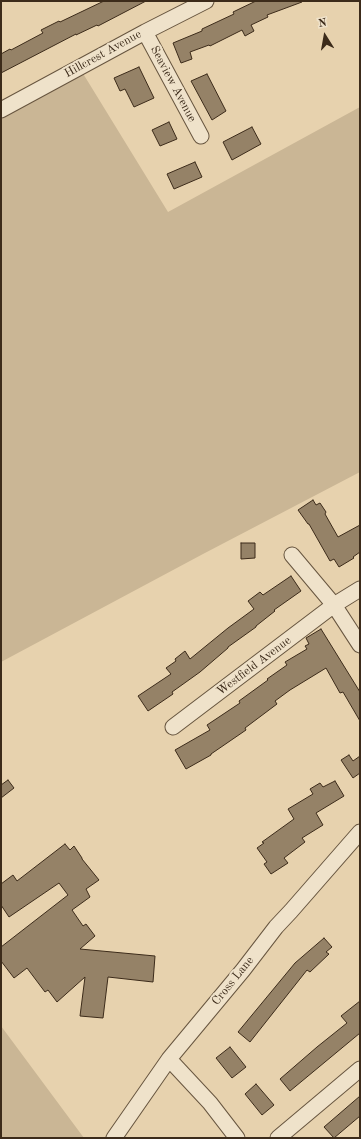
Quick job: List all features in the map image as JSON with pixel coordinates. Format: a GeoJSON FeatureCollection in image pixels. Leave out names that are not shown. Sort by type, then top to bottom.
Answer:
{"type":"FeatureCollection","features":[{"type":"Feature","properties":{"kind":"street","name":"Hillcrest Avenue"},"geometry":{"type":"LineString","coordinates":[[1,110],[145,32],[206,1]]}},
{"type":"Feature","properties":{"kind":"street","name":"Seaview Avenue"},"geometry":{"type":"LineString","coordinates":[[145,32],[201,136]]}},
{"type":"Feature","properties":{"kind":"street"},"geometry":{"type":"LineString","coordinates":[[292,555],[334,605],[360,645]]}},
{"type":"Feature","properties":{"kind":"street","name":"Westfield Avenue"},"geometry":{"type":"LineString","coordinates":[[173,727],[334,605],[360,589]]}},
{"type":"Feature","properties":{"kind":"street","name":"Cross Lane"},"geometry":{"type":"LineString","coordinates":[[114,1138],[168,1059],[243,970],[276,927],[360,832]]}},
{"type":"Feature","properties":{"kind":"street"},"geometry":{"type":"LineString","coordinates":[[168,1059],[210,1103],[237,1138]]}},
{"type":"Feature","properties":{"kind":"street"},"geometry":{"type":"LineString","coordinates":[[278,1138],[360,1069]]}},
{"type":"Feature","properties":{"kind":"shaded area"},"geometry":{"type":"Polygon","coordinates":[[[79,67],[168,212],[360,107],[360,472],[1,662],[1,110],[79,67]]]}},
{"type":"Feature","properties":{"kind":"shaded area"},"geometry":{"type":"Polygon","coordinates":[[[1,1026],[84,1138],[1,1138],[1,1026]]]}},
{"type":"Feature","properties":{"kind":"building"},"geometry":{"type":"Polygon","coordinates":[[[104,1],[146,1],[98,26],[97,25],[76,34],[1,73],[1,54],[43,33],[41,30],[104,1]]]}},
{"type":"Feature","properties":{"kind":"building"},"geometry":{"type":"Polygon","coordinates":[[[256,1],[302,2],[267,15],[268,17],[251,25],[254,31],[245,36],[242,30],[210,46],[209,45],[190,52],[192,59],[181,63],[173,43],[202,31],[202,29],[234,14],[233,12],[256,1]]]}},
{"type":"Feature","properties":{"kind":"building"},"geometry":{"type":"Polygon","coordinates":[[[139,67],[154,98],[134,107],[125,89],[120,91],[114,78],[139,67]]]}},
{"type":"Feature","properties":{"kind":"building"},"geometry":{"type":"Polygon","coordinates":[[[207,74],[226,111],[212,120],[191,81],[207,74]]]}},
{"type":"Feature","properties":{"kind":"building"},"geometry":{"type":"Polygon","coordinates":[[[169,122],[177,139],[160,146],[152,130],[169,122]]]}},
{"type":"Feature","properties":{"kind":"building"},"geometry":{"type":"Polygon","coordinates":[[[252,127],[261,144],[232,160],[223,142],[252,127]]]}},
{"type":"Feature","properties":{"kind":"building"},"geometry":{"type":"Polygon","coordinates":[[[195,162],[202,177],[174,189],[167,174],[195,162]]]}},
{"type":"Feature","properties":{"kind":"building"},"geometry":{"type":"Polygon","coordinates":[[[313,500],[316,505],[320,503],[338,537],[360,525],[360,552],[353,557],[354,558],[339,567],[334,559],[330,561],[309,524],[298,510],[313,500]]]}},
{"type":"Feature","properties":{"kind":"building"},"geometry":{"type":"Polygon","coordinates":[[[241,543],[255,543],[255,558],[241,559],[241,543]]]}},
{"type":"Feature","properties":{"kind":"building"},"geometry":{"type":"Polygon","coordinates":[[[291,576],[301,591],[274,610],[275,611],[256,627],[228,647],[200,672],[172,692],[173,694],[148,711],[138,696],[171,674],[166,668],[176,661],[175,659],[185,651],[190,659],[254,609],[248,601],[260,592],[263,595],[291,576]]]}},
{"type":"Feature","properties":{"kind":"building"},"geometry":{"type":"Polygon","coordinates":[[[321,629],[360,692],[360,721],[343,692],[340,693],[326,668],[275,701],[277,704],[245,728],[246,730],[211,755],[186,769],[175,750],[210,730],[207,725],[240,703],[239,701],[287,665],[285,662],[307,649],[305,646],[309,644],[306,638],[321,629]]]}},
{"type":"Feature","properties":{"kind":"building"},"geometry":{"type":"Polygon","coordinates":[[[349,755],[353,761],[360,756],[360,773],[353,778],[341,760],[349,755]]]}},
{"type":"Feature","properties":{"kind":"building"},"geometry":{"type":"Polygon","coordinates":[[[8,780],[14,788],[1,798],[1,785],[8,780]]]}},
{"type":"Feature","properties":{"kind":"building"},"geometry":{"type":"Polygon","coordinates":[[[335,781],[344,796],[316,813],[323,825],[302,838],[305,842],[284,858],[288,863],[271,874],[264,864],[267,862],[257,848],[264,843],[262,842],[294,819],[288,809],[313,794],[310,789],[320,783],[323,787],[335,781]]]}},
{"type":"Feature","properties":{"kind":"building"},"geometry":{"type":"Polygon","coordinates":[[[65,844],[70,850],[74,846],[82,859],[99,880],[86,889],[90,897],[72,910],[83,926],[86,924],[95,936],[80,949],[155,956],[153,982],[108,977],[103,1018],[80,1016],[85,977],[57,1002],[48,990],[45,992],[27,968],[14,978],[1,961],[1,947],[68,895],[59,883],[9,917],[1,905],[1,884],[13,875],[17,881],[65,844]]]}},
{"type":"Feature","properties":{"kind":"building"},"geometry":{"type":"Polygon","coordinates":[[[324,938],[332,947],[326,952],[329,954],[310,972],[307,970],[250,1042],[238,1032],[295,963],[324,938]]]}},
{"type":"Feature","properties":{"kind":"building"},"geometry":{"type":"Polygon","coordinates":[[[360,1001],[360,1033],[290,1091],[280,1079],[347,1023],[341,1016],[360,1001]]]}},
{"type":"Feature","properties":{"kind":"building"},"geometry":{"type":"Polygon","coordinates":[[[230,1047],[246,1067],[232,1078],[216,1058],[230,1047]]]}},
{"type":"Feature","properties":{"kind":"building"},"geometry":{"type":"Polygon","coordinates":[[[256,1084],[274,1105],[262,1115],[245,1094],[256,1084]]]}},
{"type":"Feature","properties":{"kind":"building"},"geometry":{"type":"Polygon","coordinates":[[[360,1096],[360,1116],[334,1138],[324,1127],[360,1096]]]}}]}
